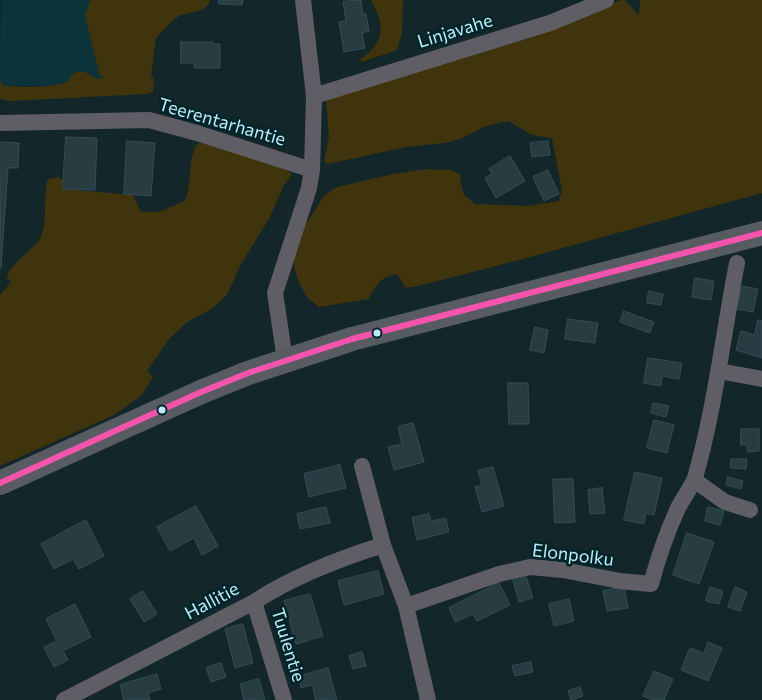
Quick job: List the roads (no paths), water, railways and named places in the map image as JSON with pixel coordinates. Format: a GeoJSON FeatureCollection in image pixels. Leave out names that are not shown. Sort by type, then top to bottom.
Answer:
{"type":"FeatureCollection","features":[{"type":"Feature","properties":{"kind":"highway"},"geometry":{"type":"LineString","coordinates":[[0,483],[201,392],[285,360],[352,338],[762,233]]}},
{"type":"Feature","properties":{"kind":"street"},"geometry":{"type":"LineString","coordinates":[[285,360],[275,293],[309,188],[312,170],[314,96],[303,0]]}},
{"type":"Feature","properties":{"kind":"street","name":"Linjavahe"},"geometry":{"type":"LineString","coordinates":[[314,96],[550,23],[606,0]]}},
{"type":"Feature","properties":{"kind":"street","name":"Teerentarhantie"},"geometry":{"type":"LineString","coordinates":[[0,123],[149,120],[198,133],[312,170]]}},
{"type":"Feature","properties":{"kind":"street"},"geometry":{"type":"LineString","coordinates":[[737,264],[719,372],[694,480],[725,502],[750,510]]}},
{"type":"Feature","properties":{"kind":"street"},"geometry":{"type":"LineString","coordinates":[[719,372],[762,379]]}},
{"type":"Feature","properties":{"kind":"street"},"geometry":{"type":"LineString","coordinates":[[362,466],[383,545],[406,606],[428,700]]}},
{"type":"Feature","properties":{"kind":"street","name":"Elonpolku"},"geometry":{"type":"LineString","coordinates":[[406,606],[499,574],[530,568],[563,570],[620,581],[651,584],[659,554],[678,508],[694,480]]}},
{"type":"Feature","properties":{"kind":"street","name":"Hallitie"},"geometry":{"type":"LineString","coordinates":[[64,700],[93,693],[254,602],[278,586],[319,567],[383,545]]}},
{"type":"Feature","properties":{"kind":"street","name":"Tuulentie"},"geometry":{"type":"LineString","coordinates":[[254,602],[284,700]]}}]}
